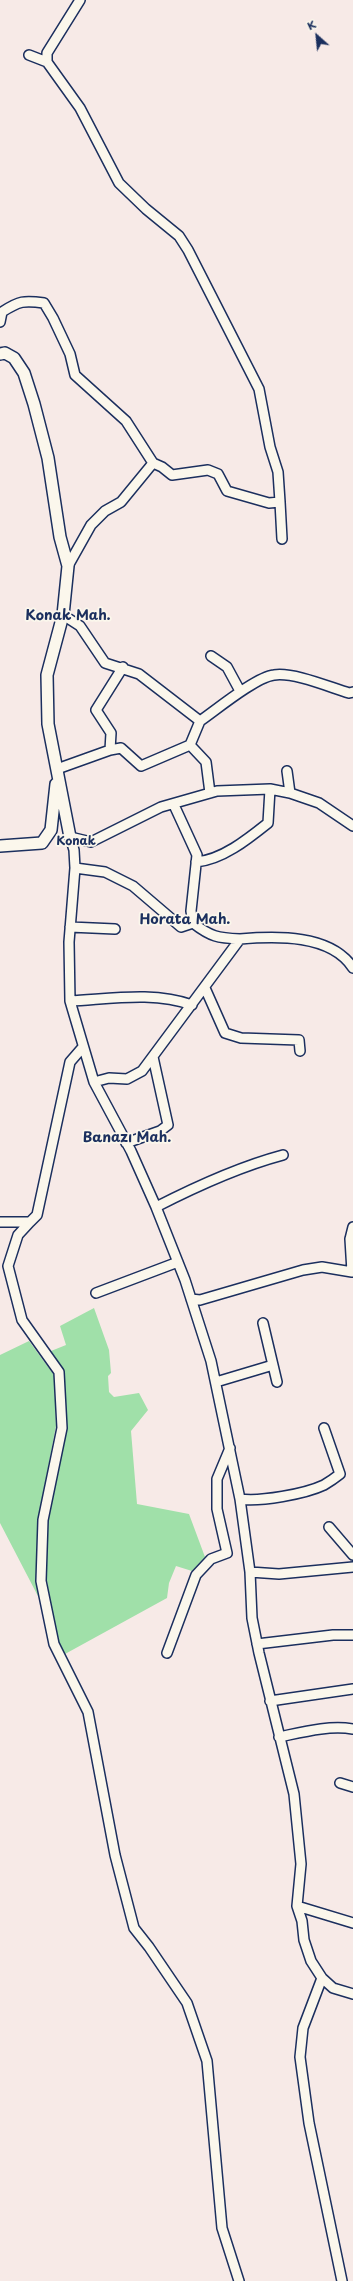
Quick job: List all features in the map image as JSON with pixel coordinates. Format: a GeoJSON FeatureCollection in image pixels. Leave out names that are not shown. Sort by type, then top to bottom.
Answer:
{"type":"FeatureCollection","features":[{"type":"Feature","properties":{"kind":"main road"},"geometry":{"type":"LineString","coordinates":[[0,354],[5,353],[14,358],[24,372],[48,458],[60,537],[68,566],[63,615],[47,675],[48,724],[70,837]]}},
{"type":"Feature","properties":{"kind":"main road"},"geometry":{"type":"LineString","coordinates":[[0,846],[42,843],[51,830],[57,769]]}},
{"type":"Feature","properties":{"kind":"street"},"geometry":{"type":"LineString","coordinates":[[47,62],[47,53],[80,0]]}},
{"type":"Feature","properties":{"kind":"street"},"geometry":{"type":"LineString","coordinates":[[29,55],[47,62],[80,108],[119,183],[146,209],[179,236],[191,256],[259,389],[270,447],[278,472],[282,539]]}},
{"type":"Feature","properties":{"kind":"street"},"geometry":{"type":"LineString","coordinates":[[0,322],[1,312],[25,300],[44,303],[53,318],[70,354],[75,375],[126,421],[153,463],[162,467],[172,475],[208,470],[218,474],[227,490],[269,503],[280,502]]}},
{"type":"Feature","properties":{"kind":"street"},"geometry":{"type":"LineString","coordinates":[[68,566],[90,525],[104,511],[121,502],[153,463]]}},
{"type":"Feature","properties":{"kind":"street"},"geometry":{"type":"LineString","coordinates":[[63,615],[80,626],[105,662],[139,674],[200,721]]}},
{"type":"Feature","properties":{"kind":"street"},"geometry":{"type":"LineString","coordinates":[[211,656],[227,667],[240,691]]}},
{"type":"Feature","properties":{"kind":"street"},"geometry":{"type":"LineString","coordinates":[[110,750],[111,733],[96,710],[123,668]]}},
{"type":"Feature","properties":{"kind":"street"},"geometry":{"type":"LineString","coordinates":[[57,769],[110,750],[121,748],[141,766],[190,745],[200,721],[240,691],[273,675],[303,678],[349,693],[353,692]]}},
{"type":"Feature","properties":{"kind":"street"},"geometry":{"type":"LineString","coordinates":[[190,745],[206,762],[210,793]]}},
{"type":"Feature","properties":{"kind":"street"},"geometry":{"type":"LineString","coordinates":[[287,771],[290,792]]}},
{"type":"Feature","properties":{"kind":"street"},"geometry":{"type":"LineString","coordinates":[[196,862],[209,861],[249,838],[268,823],[270,789]]}},
{"type":"Feature","properties":{"kind":"street"},"geometry":{"type":"LineString","coordinates":[[74,850],[161,807],[174,805],[217,790],[270,789],[290,792],[320,804],[353,826]]}},
{"type":"Feature","properties":{"kind":"street"},"geometry":{"type":"LineString","coordinates":[[174,805],[197,854],[191,911],[193,923],[208,935],[220,938],[240,939],[270,937],[318,943],[346,958],[353,968]]}},
{"type":"Feature","properties":{"kind":"street"},"geometry":{"type":"LineString","coordinates":[[70,837],[91,842]]}},
{"type":"Feature","properties":{"kind":"street"},"geometry":{"type":"LineString","coordinates":[[70,837],[74,850],[70,927],[70,1002],[94,1082],[156,1206],[178,1262],[211,1361],[240,1499],[250,1572],[252,1618],[270,1701],[294,1794],[300,1856],[297,1906],[311,1961],[322,1978],[333,1988],[353,1994]]}},
{"type":"Feature","properties":{"kind":"street"},"geometry":{"type":"LineString","coordinates":[[74,868],[105,872],[133,886],[181,927],[193,923]]}},
{"type":"Feature","properties":{"kind":"street"},"geometry":{"type":"LineString","coordinates":[[70,927],[115,929]]}},
{"type":"Feature","properties":{"kind":"street"},"geometry":{"type":"LineString","coordinates":[[94,1082],[109,1078],[127,1079],[142,1071],[240,939]]}},
{"type":"Feature","properties":{"kind":"street"},"geometry":{"type":"LineString","coordinates":[[205,988],[225,1033],[241,1038],[299,1040],[300,1051]]}},
{"type":"Feature","properties":{"kind":"street"},"geometry":{"type":"LineString","coordinates":[[70,1002],[138,997],[177,999],[192,1005]]}},
{"type":"Feature","properties":{"kind":"street"},"geometry":{"type":"LineString","coordinates":[[83,1047],[70,1062],[37,1215],[18,1235],[8,1266],[22,1320],[60,1372],[62,1428],[43,1520],[41,1581],[54,1644],[88,1712],[115,1855],[134,1928],[149,1946],[187,2003],[207,2061],[222,2228],[239,2281]]}},
{"type":"Feature","properties":{"kind":"street"},"geometry":{"type":"LineString","coordinates":[[126,1144],[160,1131],[168,1125],[153,1057]]}},
{"type":"Feature","properties":{"kind":"street"},"geometry":{"type":"LineString","coordinates":[[156,1206],[199,1185],[251,1163],[283,1155]]}},
{"type":"Feature","properties":{"kind":"street"},"geometry":{"type":"LineString","coordinates":[[0,1222],[30,1222]]}},
{"type":"Feature","properties":{"kind":"street"},"geometry":{"type":"LineString","coordinates":[[191,1299],[200,1300],[310,1269],[322,1267],[352,1272],[351,1239],[353,1227]]}},
{"type":"Feature","properties":{"kind":"street"},"geometry":{"type":"LineString","coordinates":[[96,1293],[178,1262]]}},
{"type":"Feature","properties":{"kind":"street"},"geometry":{"type":"LineString","coordinates":[[263,1323],[277,1382]]}},
{"type":"Feature","properties":{"kind":"street"},"geometry":{"type":"LineString","coordinates":[[216,1382],[273,1365]]}},
{"type":"Feature","properties":{"kind":"street"},"geometry":{"type":"LineString","coordinates":[[240,1499],[250,1500],[301,1492],[324,1485],[340,1474],[324,1428]]}},
{"type":"Feature","properties":{"kind":"street"},"geometry":{"type":"LineString","coordinates":[[167,1653],[196,1575],[211,1559],[227,1553],[217,1509],[217,1479],[230,1448]]}},
{"type":"Feature","properties":{"kind":"street"},"geometry":{"type":"LineString","coordinates":[[329,1527],[353,1555]]}},
{"type":"Feature","properties":{"kind":"street"},"geometry":{"type":"LineString","coordinates":[[250,1572],[279,1574],[353,1567]]}},
{"type":"Feature","properties":{"kind":"street"},"geometry":{"type":"LineString","coordinates":[[257,1644],[333,1634],[353,1635]]}},
{"type":"Feature","properties":{"kind":"street"},"geometry":{"type":"LineString","coordinates":[[270,1701],[353,1688]]}},
{"type":"Feature","properties":{"kind":"street"},"geometry":{"type":"LineString","coordinates":[[279,1737],[311,1730],[344,1727],[353,1728]]}},
{"type":"Feature","properties":{"kind":"street"},"geometry":{"type":"LineString","coordinates":[[340,1783],[353,1787]]}},
{"type":"Feature","properties":{"kind":"street"},"geometry":{"type":"LineString","coordinates":[[297,1906],[353,1923]]}},
{"type":"Feature","properties":{"kind":"street"},"geometry":{"type":"LineString","coordinates":[[322,1978],[303,2028],[300,2057],[309,2123],[342,2281]]}},
{"type":"Feature","properties":{"kind":"green space"},"geometry":{"type":"Polygon","coordinates":[[[94,1308],[109,1350],[111,1373],[108,1376],[109,1392],[114,1397],[139,1393],[148,1410],[131,1431],[137,1504],[189,1514],[205,1557],[192,1571],[176,1566],[169,1583],[167,1598],[65,1654],[57,1640],[47,1581],[47,1526],[67,1424],[64,1371],[51,1351],[66,1345],[60,1326],[94,1308]]]}},
{"type":"Feature","properties":{"kind":"green space"},"geometry":{"type":"Polygon","coordinates":[[[29,1341],[54,1375],[56,1426],[38,1519],[36,1579],[40,1600],[0,1523],[0,1355],[29,1341]]]}},
{"type":"Feature","properties":{"kind":"district","name":"Konak Mah."},"geometry":{"type":"Point","coordinates":[68,616]}},
{"type":"Feature","properties":{"kind":"district","name":"Konak"},"geometry":{"type":"Point","coordinates":[76,842]}},
{"type":"Feature","properties":{"kind":"district","name":"Horata Mah."},"geometry":{"type":"Point","coordinates":[185,920]}},
{"type":"Feature","properties":{"kind":"district","name":"Banazı Mah."},"geometry":{"type":"Point","coordinates":[127,1138]}}]}
